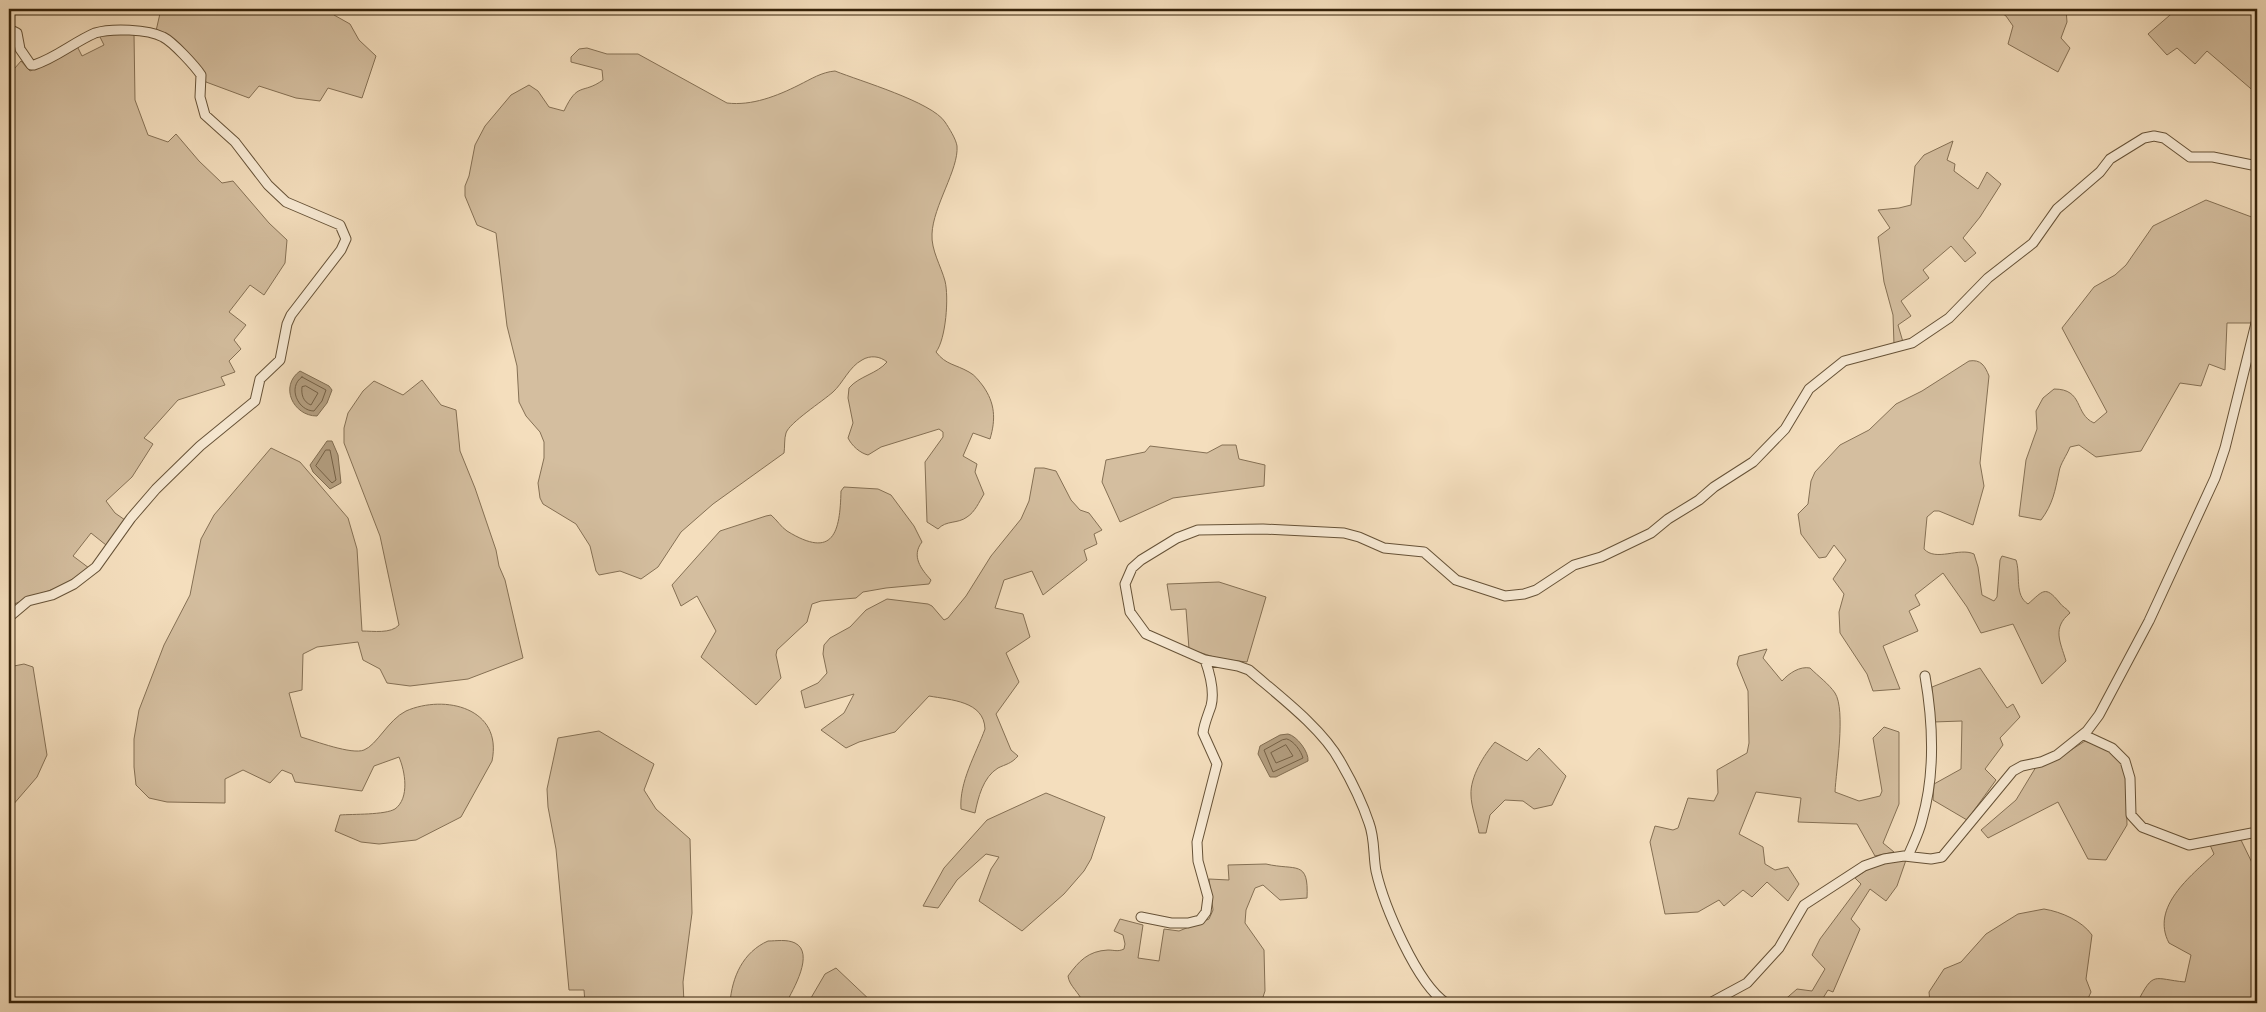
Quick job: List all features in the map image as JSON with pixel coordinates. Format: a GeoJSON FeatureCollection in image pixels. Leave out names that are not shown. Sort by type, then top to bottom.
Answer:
{"type":"FeatureCollection","features":[{"type":"Feature","properties":{"kind":"street"},"geometry":{"type":"LineString","coordinates":[[9,28],[17,33],[20,49],[31,65],[104,31],[120,29],[156,34],[165,38],[201,75],[200,97],[202,109],[209,120],[235,142],[268,185],[281,198],[340,225],[346,239],[342,250],[292,315],[287,324],[280,360],[260,379],[255,401],[200,446],[156,490],[131,518],[96,566],[74,584],[52,595],[28,601],[9,617]]}},
{"type":"Feature","properties":{"kind":"street"},"geometry":{"type":"LineString","coordinates":[[1446,1003],[1436,996],[1426,983],[1392,920],[1377,873],[1374,840],[1369,822],[1340,759],[1311,725],[1250,670],[1205,660],[1146,634],[1130,612],[1125,584],[1132,568],[1141,560],[1178,538],[1198,530],[1344,533],[1359,537],[1384,548],[1424,552],[1459,582],[1505,596],[1524,594],[1536,590],[1574,565],[1601,557],[1650,533],[1674,515],[1699,500],[1714,487],[1753,462],[1785,428],[1807,391],[1844,362],[1912,343],[1949,318],[1988,278],[2033,243],[2057,209],[2100,172],[2110,159],[2144,138],[2154,136],[2164,138],[2190,157],[2213,157],[2257,166]]}},
{"type":"Feature","properties":{"kind":"street"},"geometry":{"type":"LineString","coordinates":[[1710,1003],[1747,983],[1780,948],[1806,903],[1864,866],[1884,859],[1908,856],[1931,859],[1942,856],[2013,771],[2057,755],[2084,735],[2099,715],[2149,621],[2215,478],[2225,448],[2257,319]]}},
{"type":"Feature","properties":{"kind":"street"},"geometry":{"type":"LineString","coordinates":[[1142,917],[1171,923],[1188,923],[1200,920],[1206,912],[1208,891],[1198,861],[1197,842],[1217,764],[1203,733],[1212,704],[1210,675],[1205,660]]}},
{"type":"Feature","properties":{"kind":"street"},"geometry":{"type":"LineString","coordinates":[[1908,856],[1921,823],[1929,780],[1930,722],[1925,676]]}},
{"type":"Feature","properties":{"kind":"street"},"geometry":{"type":"LineString","coordinates":[[2084,735],[2112,748],[2125,761],[2130,778],[2131,815],[2142,827],[2189,845],[2257,832]]}},
{"type":"Feature","properties":{"kind":"shaded area"},"geometry":{"type":"Polygon","coordinates":[[[161,9],[328,9],[334,15],[350,24],[359,40],[376,56],[362,98],[328,88],[320,101],[296,98],[259,86],[249,98],[206,82],[198,67],[156,31],[161,9]]]}},
{"type":"Feature","properties":{"kind":"shaded area"},"geometry":{"type":"Polygon","coordinates":[[[1996,9],[2066,9],[2067,22],[2061,38],[2070,48],[2058,72],[2008,44],[2013,26],[2006,16],[1996,9]]]}},
{"type":"Feature","properties":{"kind":"shaded area"},"geometry":{"type":"Polygon","coordinates":[[[2177,9],[2257,9],[2257,94],[2207,51],[2195,64],[2177,48],[2167,55],[2148,34],[2177,9]]]}},
{"type":"Feature","properties":{"kind":"shaded area"},"geometry":{"type":"Polygon","coordinates":[[[110,32],[134,34],[135,100],[148,135],[168,142],[176,134],[199,161],[222,183],[233,181],[269,223],[287,240],[285,263],[264,295],[250,285],[229,312],[246,325],[234,340],[241,349],[229,361],[235,372],[221,377],[225,385],[178,400],[144,438],[153,444],[132,477],[106,501],[115,513],[125,520],[106,545],[91,533],[73,556],[89,568],[64,585],[14,604],[9,602],[9,75],[21,61],[30,71],[77,46],[82,56],[104,45],[99,35],[110,32]]]}},
{"type":"Feature","properties":{"kind":"shaded area"},"geometry":{"type":"Polygon","coordinates":[[[587,48],[607,54],[638,54],[727,103],[736,104],[755,102],[782,93],[821,74],[835,71],[911,100],[938,114],[945,122],[954,137],[957,155],[933,223],[932,240],[945,281],[947,297],[946,318],[942,338],[936,352],[947,362],[975,376],[987,392],[994,418],[990,439],[973,433],[963,456],[977,464],[975,472],[984,494],[970,515],[960,521],[945,524],[938,529],[927,522],[925,462],[943,437],[943,432],[939,429],[881,447],[868,455],[859,451],[848,438],[853,423],[848,398],[849,388],[887,362],[878,357],[868,357],[857,363],[833,392],[788,429],[785,435],[784,453],[713,504],[681,532],[658,567],[641,579],[620,571],[599,575],[596,571],[590,546],[576,524],[543,504],[540,498],[538,483],[544,458],[544,442],[540,432],[526,416],[519,402],[517,366],[507,326],[496,233],[477,225],[465,196],[465,186],[469,176],[475,145],[485,126],[511,95],[529,85],[538,91],[549,107],[564,111],[577,92],[603,80],[602,70],[571,62],[571,57],[579,49],[587,48]]]}},
{"type":"Feature","properties":{"kind":"shaded area"},"geometry":{"type":"Polygon","coordinates":[[[1953,141],[1947,160],[1955,164],[1954,171],[1978,189],[1987,172],[2001,184],[1980,217],[1963,238],[1976,253],[1965,262],[1951,246],[1923,270],[1929,278],[1901,301],[1911,316],[1898,325],[1903,342],[1894,345],[1893,315],[1884,282],[1878,237],[1890,228],[1878,210],[1911,205],[1915,166],[1924,155],[1953,141]]]}},
{"type":"Feature","properties":{"kind":"shaded area"},"geometry":{"type":"Polygon","coordinates":[[[2206,200],[2257,219],[2257,306],[2251,323],[2227,323],[2225,370],[2209,364],[2201,386],[2180,383],[2141,451],[2096,457],[2079,445],[2070,447],[2062,463],[2051,503],[2041,520],[2019,516],[2026,460],[2037,429],[2036,411],[2043,398],[2054,389],[2064,390],[2075,397],[2084,414],[2094,423],[2107,412],[2062,328],[2094,287],[2115,275],[2126,265],[2153,226],[2206,200]]]}},
{"type":"Feature","properties":{"kind":"shaded area"},"geometry":{"type":"Polygon","coordinates":[[[1969,361],[1980,362],[1989,376],[1980,463],[1984,486],[1973,525],[1939,511],[1934,511],[1927,517],[1924,549],[1929,553],[1935,554],[1968,552],[1974,554],[1982,595],[1994,601],[1997,597],[2000,560],[2002,556],[2016,560],[2019,590],[2028,604],[2041,593],[2047,592],[2070,613],[2064,619],[2059,630],[2066,661],[2042,684],[2013,624],[1981,633],[1967,607],[1943,573],[1915,595],[1920,605],[1909,611],[1918,631],[1883,646],[1900,689],[1873,691],[1867,674],[1840,633],[1839,612],[1844,594],[1833,579],[1846,560],[1834,545],[1826,557],[1819,558],[1801,534],[1798,514],[1808,504],[1811,481],[1815,472],[1840,445],[1869,430],[1896,404],[1922,391],[1969,361]]]}},
{"type":"Feature","properties":{"kind":"shaded area"},"geometry":{"type":"Polygon","coordinates":[[[422,380],[441,405],[456,410],[460,451],[496,550],[523,658],[468,679],[410,686],[387,683],[380,669],[363,660],[358,642],[317,647],[303,654],[302,690],[289,693],[301,737],[351,751],[364,750],[369,747],[400,715],[421,706],[453,705],[468,710],[480,717],[489,728],[493,743],[492,761],[461,817],[416,840],[379,844],[361,842],[335,831],[340,815],[390,811],[400,804],[405,784],[399,757],[374,766],[362,791],[295,782],[292,774],[282,770],[270,783],[243,770],[225,779],[225,803],[167,802],[149,798],[136,785],[134,739],[139,710],[164,645],[190,595],[201,539],[214,515],[271,448],[300,462],[348,518],[357,549],[362,631],[387,631],[399,625],[380,536],[344,443],[344,428],[348,413],[363,391],[374,381],[403,395],[422,380]]]}},
{"type":"Feature","properties":{"kind":"shaded area"},"geometry":{"type":"Polygon","coordinates":[[[1222,445],[1236,445],[1239,459],[1265,465],[1264,486],[1173,498],[1120,522],[1102,482],[1106,460],[1145,452],[1150,446],[1207,453],[1222,445]]]}},
{"type":"Feature","properties":{"kind":"shaded area"},"geometry":{"type":"Polygon","coordinates":[[[1035,468],[1056,471],[1071,500],[1080,510],[1089,513],[1102,530],[1094,534],[1097,544],[1084,550],[1087,560],[1043,595],[1032,571],[1004,580],[995,608],[1023,614],[1030,637],[1006,653],[1019,682],[996,714],[1011,750],[1018,756],[1011,762],[998,768],[988,777],[975,813],[961,809],[965,778],[985,729],[983,720],[973,707],[956,701],[929,696],[895,732],[859,742],[846,748],[821,730],[844,713],[854,694],[805,708],[801,691],[818,683],[827,673],[823,654],[824,645],[830,638],[850,627],[866,610],[887,599],[928,604],[944,620],[948,618],[966,596],[991,556],[1021,519],[1029,501],[1035,468]]]}},
{"type":"Feature","properties":{"kind":"shaded area"},"geometry":{"type":"Polygon","coordinates":[[[844,487],[878,489],[891,495],[914,526],[922,542],[917,552],[917,557],[921,567],[931,580],[929,584],[886,588],[863,592],[856,598],[821,601],[812,604],[807,622],[777,650],[776,655],[781,678],[756,705],[701,657],[716,631],[697,596],[681,606],[672,585],[720,531],[766,516],[771,515],[787,531],[803,539],[815,543],[824,542],[831,537],[836,529],[839,519],[841,491],[844,487]]]}},
{"type":"Feature","properties":{"kind":"shaded area"},"geometry":{"type":"Polygon","coordinates":[[[1219,582],[1266,597],[1247,662],[1220,659],[1189,649],[1186,609],[1171,610],[1167,584],[1219,582]]]}},
{"type":"Feature","properties":{"kind":"shaded area"},"geometry":{"type":"Polygon","coordinates":[[[1767,649],[1763,658],[1782,681],[1795,671],[1802,668],[1810,668],[1835,693],[1840,713],[1840,741],[1835,792],[1859,801],[1880,796],[1882,791],[1873,738],[1884,727],[1899,732],[1899,804],[1883,843],[1894,852],[1875,856],[1857,824],[1798,822],[1801,798],[1756,792],[1739,834],[1763,847],[1765,864],[1775,870],[1788,867],[1799,884],[1788,901],[1767,882],[1752,897],[1743,890],[1724,906],[1719,900],[1698,912],[1665,914],[1650,842],[1655,826],[1673,830],[1678,828],[1688,798],[1714,801],[1718,793],[1717,770],[1747,753],[1749,743],[1748,691],[1737,664],[1739,656],[1767,649]]]}},
{"type":"Feature","properties":{"kind":"shaded area"},"geometry":{"type":"Polygon","coordinates":[[[24,664],[33,667],[47,755],[37,777],[12,806],[10,820],[12,833],[9,834],[9,667],[24,664]]]}},
{"type":"Feature","properties":{"kind":"shaded area"},"geometry":{"type":"Polygon","coordinates":[[[1980,668],[2007,708],[2013,704],[2020,717],[2000,738],[2003,745],[1985,769],[1996,780],[1967,820],[1933,800],[1934,784],[1961,769],[1962,721],[1933,722],[1932,687],[1980,668]]]}},
{"type":"Feature","properties":{"kind":"shaded area"},"geometry":{"type":"Polygon","coordinates":[[[599,731],[654,764],[644,790],[656,809],[690,839],[692,913],[683,982],[684,1003],[585,1003],[584,990],[569,990],[556,849],[548,807],[547,789],[558,738],[599,731]]]}},
{"type":"Feature","properties":{"kind":"shaded area"},"geometry":{"type":"Polygon","coordinates":[[[2085,741],[2106,749],[2120,759],[2126,779],[2127,825],[2106,860],[2088,859],[2058,802],[1988,838],[1981,830],[2016,800],[2036,767],[2057,759],[2085,741]]]}},
{"type":"Feature","properties":{"kind":"shaded area"},"geometry":{"type":"Polygon","coordinates":[[[1495,742],[1527,761],[1539,748],[1566,776],[1552,805],[1534,809],[1523,801],[1505,800],[1490,815],[1486,833],[1479,833],[1472,804],[1471,788],[1486,753],[1495,742]]]}},
{"type":"Feature","properties":{"kind":"shaded area"},"geometry":{"type":"Polygon","coordinates":[[[1046,793],[1105,817],[1091,859],[1084,871],[1064,894],[1022,931],[979,901],[991,869],[999,857],[986,854],[957,880],[938,908],[923,906],[944,868],[987,820],[1046,793]]]}},
{"type":"Feature","properties":{"kind":"shaded area"},"geometry":{"type":"Polygon","coordinates":[[[2241,840],[2257,873],[2257,1003],[2137,1003],[2147,985],[2155,979],[2185,982],[2191,955],[2169,943],[2165,930],[2165,917],[2169,905],[2185,882],[2214,854],[2210,845],[2241,840]]]}},
{"type":"Feature","properties":{"kind":"shaded area"},"geometry":{"type":"Polygon","coordinates":[[[1899,859],[1906,860],[1897,886],[1886,901],[1870,889],[1851,919],[1860,929],[1833,992],[1828,990],[1820,1003],[1781,1003],[1797,989],[1812,991],[1825,969],[1812,955],[1820,939],[1861,884],[1855,878],[1870,868],[1899,859]]]}},
{"type":"Feature","properties":{"kind":"shaded area"},"geometry":{"type":"Polygon","coordinates":[[[1266,864],[1298,869],[1303,872],[1306,877],[1307,898],[1280,900],[1263,885],[1255,888],[1246,910],[1245,923],[1264,950],[1265,991],[1261,1003],[1083,1003],[1070,983],[1068,976],[1080,961],[1095,952],[1124,949],[1123,935],[1114,931],[1120,919],[1143,925],[1138,958],[1159,961],[1164,929],[1179,931],[1209,919],[1213,910],[1209,879],[1229,880],[1228,865],[1266,864]]]}},
{"type":"Feature","properties":{"kind":"shaded area"},"geometry":{"type":"Polygon","coordinates":[[[2044,909],[2058,912],[2071,918],[2083,925],[2092,935],[2086,979],[2091,992],[2086,1003],[1930,1003],[1929,992],[1944,969],[1961,962],[1986,934],[2018,914],[2044,909]]]}},
{"type":"Feature","properties":{"kind":"shaded area"},"geometry":{"type":"Polygon","coordinates":[[[768,941],[792,942],[801,948],[803,963],[801,972],[786,1003],[730,1003],[733,984],[740,966],[752,952],[768,941]]]}},
{"type":"Feature","properties":{"kind":"shaded area"},"geometry":{"type":"Polygon","coordinates":[[[836,968],[873,1003],[808,1003],[825,974],[836,968]]]}},
{"type":"Feature","properties":{"kind":"water"},"geometry":{"type":"Polygon","coordinates":[[[300,371],[329,386],[332,390],[327,403],[317,416],[301,411],[292,399],[290,384],[300,371]]]}},
{"type":"Feature","properties":{"kind":"water"},"geometry":{"type":"Polygon","coordinates":[[[327,441],[332,441],[338,455],[341,483],[330,489],[313,472],[310,465],[327,441]]]}},
{"type":"Feature","properties":{"kind":"water"},"geometry":{"type":"Polygon","coordinates":[[[1288,734],[1302,745],[1307,753],[1308,761],[1276,777],[1270,777],[1258,754],[1260,746],[1280,735],[1288,734]]]}}]}
